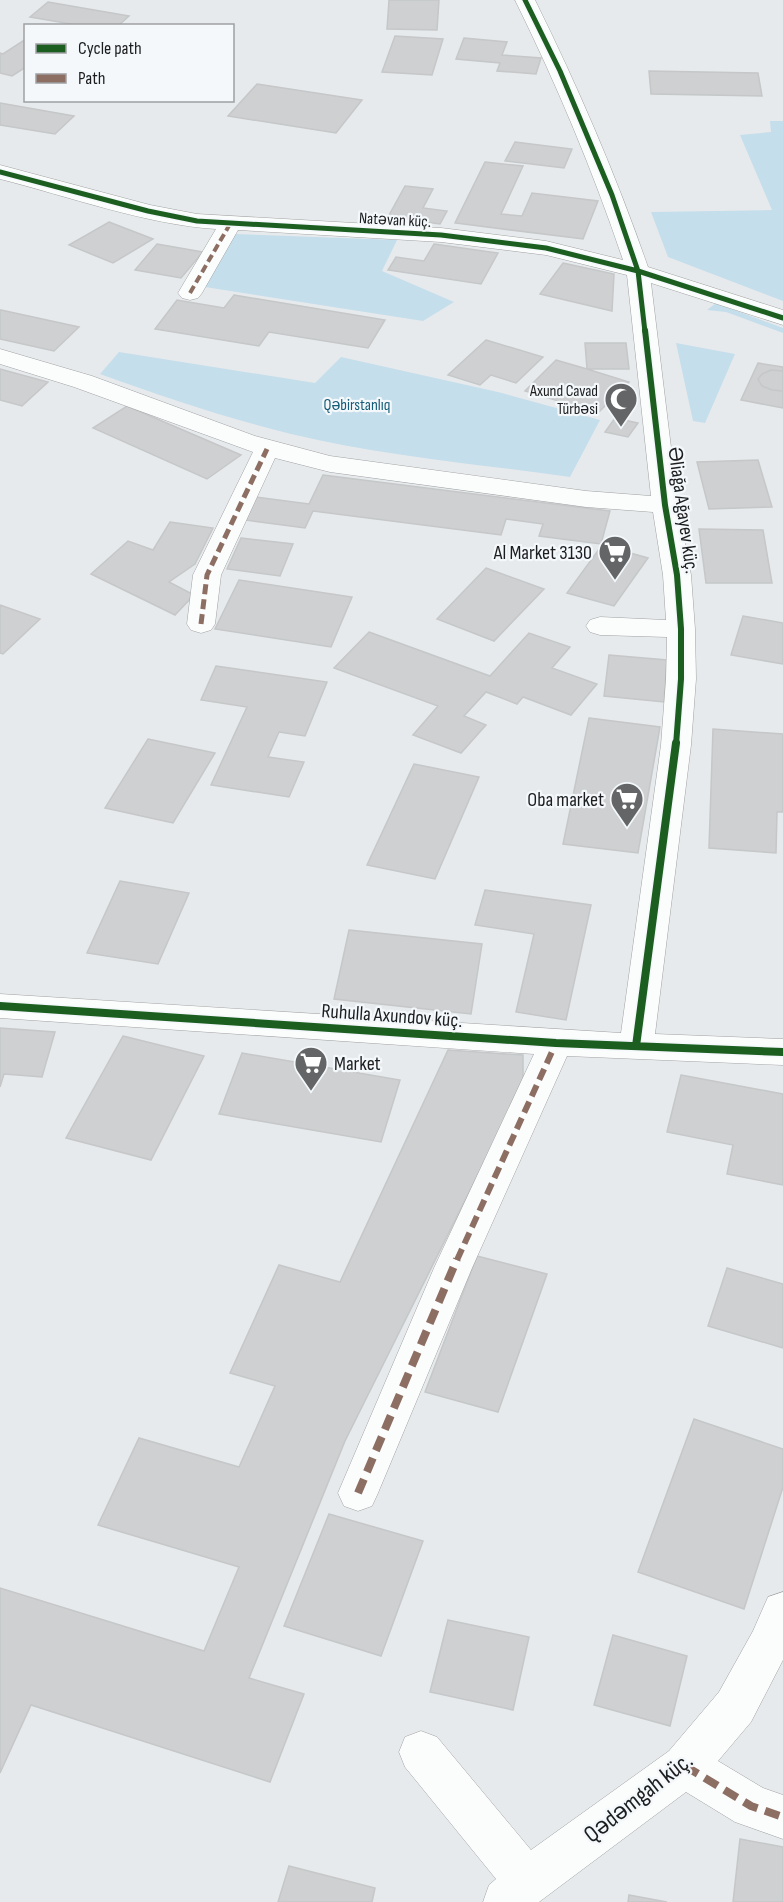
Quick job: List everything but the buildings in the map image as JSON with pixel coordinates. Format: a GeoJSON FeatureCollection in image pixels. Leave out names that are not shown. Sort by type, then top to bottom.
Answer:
{"type":"FeatureCollection","features":[{"type":"Feature","properties":{"kind":"street","name":"Əliağa Ağayev küç."},"geometry":{"type":"LineString","coordinates":[[525,0],[560,71],[619,216],[638,271],[665,505],[677,575],[681,629],[681,679],[676,745],[636,1046]]}},
{"type":"Feature","properties":{"kind":"street","name":"Natəvan küç."},"geometry":{"type":"LineString","coordinates":[[0,172],[164,215],[230,224],[441,235],[546,248],[638,271],[783,318]]}},
{"type":"Feature","properties":{"kind":"street"},"geometry":{"type":"LineString","coordinates":[[546,248],[577,249],[596,246],[615,233],[619,216]]}},
{"type":"Feature","properties":{"kind":"street"},"geometry":{"type":"LineString","coordinates":[[190,293],[230,224]]}},
{"type":"Feature","properties":{"kind":"street"},"geometry":{"type":"LineString","coordinates":[[644,325],[651,310],[665,299],[681,294],[711,294]]}},
{"type":"Feature","properties":{"kind":"street"},"geometry":{"type":"LineString","coordinates":[[0,356],[62,373],[267,449],[330,464],[586,499],[665,505]]}},
{"type":"Feature","properties":{"kind":"street"},"geometry":{"type":"LineString","coordinates":[[201,624],[207,575],[267,449]]}},
{"type":"Feature","properties":{"kind":"street"},"geometry":{"type":"LineString","coordinates":[[600,627],[681,629]]}},
{"type":"Feature","properties":{"kind":"street","name":"Ruhulla Axundov küç."},"geometry":{"type":"LineString","coordinates":[[0,1006],[556,1043],[783,1052]]}},
{"type":"Feature","properties":{"kind":"street"},"geometry":{"type":"LineString","coordinates":[[358,1493],[453,1268],[556,1043]]}},
{"type":"Feature","properties":{"kind":"street","name":"Qədəmgah küç."},"geometry":{"type":"LineString","coordinates":[[517,1892],[685,1766],[735,1707],[770,1642],[783,1611]]}},
{"type":"Feature","properties":{"kind":"street"},"geometry":{"type":"LineString","coordinates":[[421,1752],[517,1892]]}},
{"type":"Feature","properties":{"kind":"street"},"geometry":{"type":"LineString","coordinates":[[685,1766],[751,1806],[783,1817]]}},
{"type":"Feature","properties":{"kind":"green space"},"geometry":{"type":"Polygon","coordinates":[[[770,121],[783,121],[783,301],[668,257],[651,212],[772,210],[740,135],[771,132],[770,121]]]}},
{"type":"Feature","properties":{"kind":"green space"},"geometry":{"type":"Polygon","coordinates":[[[235,234],[397,240],[382,271],[454,302],[423,321],[205,287],[235,234]]]}},
{"type":"Feature","properties":{"kind":"green space"},"geometry":{"type":"Polygon","coordinates":[[[716,303],[783,328],[783,333],[726,312],[707,310],[716,303]]]}},
{"type":"Feature","properties":{"kind":"green space"},"geometry":{"type":"Polygon","coordinates":[[[676,343],[735,354],[705,423],[693,421],[676,343]]]}},
{"type":"Feature","properties":{"kind":"green space","name":"Qəbirstanlıq"},"geometry":{"type":"Polygon","coordinates":[[[119,352],[315,383],[341,357],[498,392],[600,420],[570,477],[430,459],[325,442],[267,428],[195,407],[100,374],[119,352]]]}},
{"type":"Feature","properties":{"kind":"marked path"},"geometry":{"type":"LineString","coordinates":[[190,293],[230,224]]}},
{"type":"Feature","properties":{"kind":"marked path"},"geometry":{"type":"LineString","coordinates":[[201,624],[207,575],[267,449]]}},
{"type":"Feature","properties":{"kind":"marked path"},"geometry":{"type":"LineString","coordinates":[[358,1493],[453,1268],[556,1043]]}},
{"type":"Feature","properties":{"kind":"marked path"},"geometry":{"type":"LineString","coordinates":[[685,1766],[751,1806],[783,1817]]}},
{"type":"Feature","properties":{"kind":"cycle path"},"geometry":{"type":"LineString","coordinates":[[525,0],[560,71],[612,195],[638,271],[665,505],[677,575],[681,629],[681,679],[676,745],[636,1046]]}},
{"type":"Feature","properties":{"kind":"cycle path"},"geometry":{"type":"LineString","coordinates":[[0,172],[148,211],[197,221],[441,235],[546,248],[638,271],[783,318]]}},
{"type":"Feature","properties":{"kind":"cycle path"},"geometry":{"type":"LineString","coordinates":[[0,1006],[556,1043],[783,1052]]}},
{"type":"Feature","properties":{"kind":"place","name":"Axund Cavad Türbəsi"},"geometry":{"type":"Point","coordinates":[621,428]}},
{"type":"Feature","properties":{"kind":"place","name":"Al Market 3130"},"geometry":{"type":"Point","coordinates":[615,581]}},
{"type":"Feature","properties":{"kind":"place","name":"Oba market"},"geometry":{"type":"Point","coordinates":[627,828]}},
{"type":"Feature","properties":{"kind":"place","name":"Market"},"geometry":{"type":"Point","coordinates":[311,1092]}}]}
